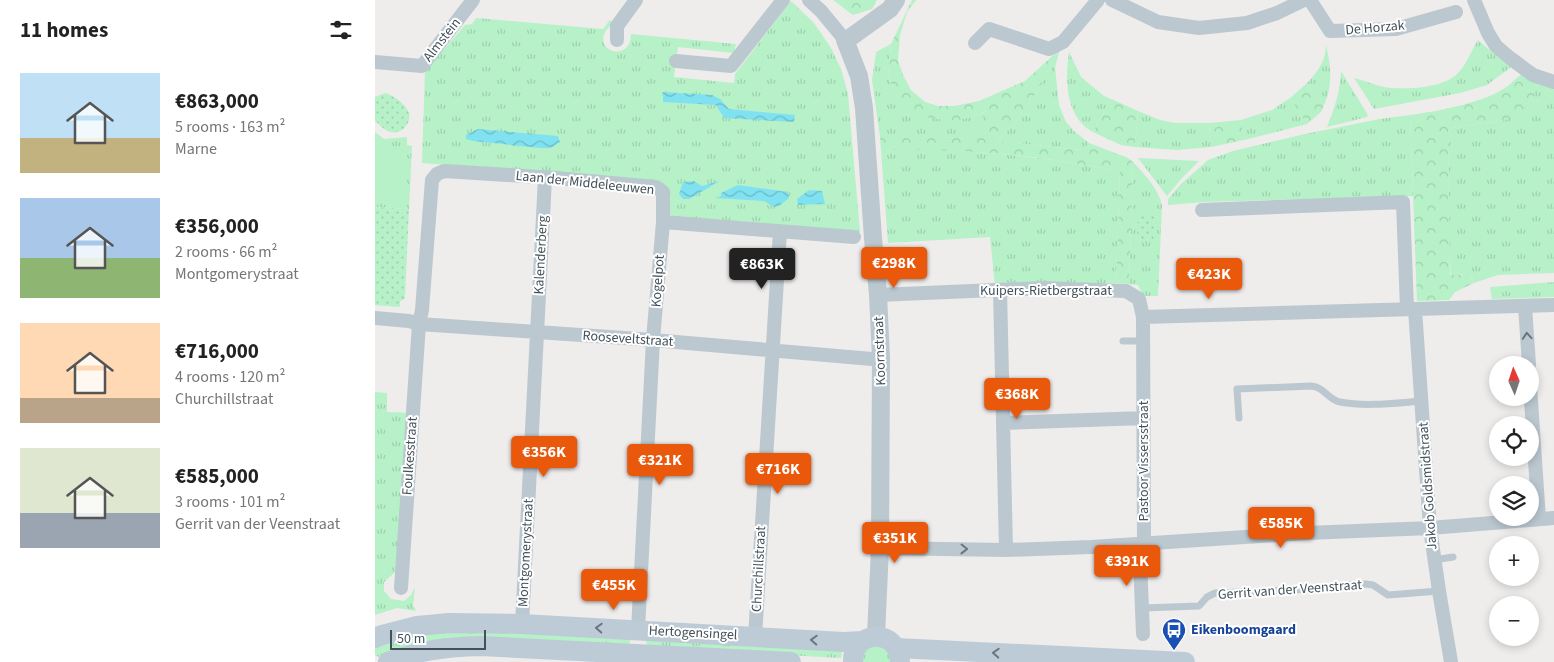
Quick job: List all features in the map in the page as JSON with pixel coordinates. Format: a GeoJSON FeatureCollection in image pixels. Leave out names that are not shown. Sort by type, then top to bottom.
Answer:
{"type":"FeatureCollection","features":[{"type":"Feature","properties":{"kind":"main road","name":"Hertogensingel"},"geometry":{"type":"LineString","coordinates":[[375,638],[417,626],[445,623],[522,624],[844,642],[869,639]]}},
{"type":"Feature","properties":{"kind":"main road"},"geometry":{"type":"LineString","coordinates":[[853,662],[854,652],[869,639],[884,638],[891,642],[898,655],[1185,662]]}},
{"type":"Feature","properties":{"kind":"main road","name":"Hertogensingel"},"geometry":{"type":"LineString","coordinates":[[388,662],[428,650],[481,646],[521,651],[791,662]]}},
{"type":"Feature","properties":{"kind":"street","name":"Almstein"},"geometry":{"type":"LineString","coordinates":[[375,62],[422,66],[473,0]]}},
{"type":"Feature","properties":{"kind":"street"},"geometry":{"type":"LineString","coordinates":[[617,40],[617,26],[636,0]]}},
{"type":"Feature","properties":{"kind":"street"},"geometry":{"type":"LineString","coordinates":[[677,61],[731,66],[783,0]]}},
{"type":"Feature","properties":{"kind":"street"},"geometry":{"type":"LineString","coordinates":[[809,0],[821,11],[845,40],[890,9],[896,0]]}},
{"type":"Feature","properties":{"kind":"street"},"geometry":{"type":"LineString","coordinates":[[975,43],[989,29],[1049,49],[1063,42],[1098,0]]}},
{"type":"Feature","properties":{"kind":"street"},"geometry":{"type":"LineString","coordinates":[[1112,0],[1158,22],[1199,28],[1247,23],[1277,13],[1303,0]]}},
{"type":"Feature","properties":{"kind":"street","name":"De Horzak"},"geometry":{"type":"LineString","coordinates":[[1310,0],[1330,31],[1396,29],[1456,12]]}},
{"type":"Feature","properties":{"kind":"street"},"geometry":{"type":"LineString","coordinates":[[1474,0],[1488,33],[1496,46],[1533,75],[1554,82]]}},
{"type":"Feature","properties":{"kind":"street","name":"Koornstraat"},"geometry":{"type":"LineString","coordinates":[[845,40],[859,76],[864,108],[881,358],[880,548],[869,639]]}},
{"type":"Feature","properties":{"kind":"street","name":"Laan der Middeleeuwen"},"geometry":{"type":"LineString","coordinates":[[419,324],[422,310],[432,180],[437,174],[444,171],[656,187],[663,192],[663,222]]}},
{"type":"Feature","properties":{"kind":"street","name":"Kalenderberg"},"geometry":{"type":"LineString","coordinates":[[537,332],[545,178]]}},
{"type":"Feature","properties":{"kind":"street"},"geometry":{"type":"LineString","coordinates":[[1202,210],[1403,202],[1411,309]]}},
{"type":"Feature","properties":{"kind":"street"},"geometry":{"type":"LineString","coordinates":[[663,222],[855,236]]}},
{"type":"Feature","properties":{"kind":"street","name":"Kogelpot"},"geometry":{"type":"LineString","coordinates":[[638,630],[653,340],[663,222]]}},
{"type":"Feature","properties":{"kind":"street","name":"Churchillstraat"},"geometry":{"type":"LineString","coordinates":[[755,637],[780,231]]}},
{"type":"Feature","properties":{"kind":"street","name":"Kuipers-Rietbergstraat"},"geometry":{"type":"LineString","coordinates":[[878,294],[1043,288],[1127,291],[1139,298],[1143,317]]}},
{"type":"Feature","properties":{"kind":"street"},"geometry":{"type":"LineString","coordinates":[[1001,290],[1006,550]]}},
{"type":"Feature","properties":{"kind":"street"},"geometry":{"type":"LineString","coordinates":[[1143,317],[1554,305]]}},
{"type":"Feature","properties":{"kind":"street"},"geometry":{"type":"LineString","coordinates":[[1525,306],[1528,356]]}},
{"type":"Feature","properties":{"kind":"street","name":"Jakob Goldsmidstraat"},"geometry":{"type":"LineString","coordinates":[[1411,309],[1422,402],[1430,528],[1451,662]]}},
{"type":"Feature","properties":{"kind":"street","name":"Pastoor Vissersstraat"},"geometry":{"type":"LineString","coordinates":[[1143,317],[1144,544],[1139,560],[1143,634]]}},
{"type":"Feature","properties":{"kind":"street","name":"Rooseveltstraat"},"geometry":{"type":"LineString","coordinates":[[375,318],[409,321],[419,324],[653,340],[872,359],[881,358]]}},
{"type":"Feature","properties":{"kind":"street","name":"Foulkesstraat"},"geometry":{"type":"LineString","coordinates":[[401,588],[419,324]]}},
{"type":"Feature","properties":{"kind":"street","name":"Montgomerystraat"},"geometry":{"type":"LineString","coordinates":[[522,624],[537,332]]}},
{"type":"Feature","properties":{"kind":"street"},"geometry":{"type":"LineString","coordinates":[[1531,406],[1536,476]]}},
{"type":"Feature","properties":{"kind":"street"},"geometry":{"type":"LineString","coordinates":[[1003,423],[1144,418]]}},
{"type":"Feature","properties":{"kind":"street"},"geometry":{"type":"LineString","coordinates":[[1539,519],[1554,518]]}},
{"type":"Feature","properties":{"kind":"street"},"geometry":{"type":"LineString","coordinates":[[880,548],[1006,550],[1144,544],[1489,523]]}},
{"type":"Feature","properties":{"kind":"lane"},"geometry":{"type":"LineString","coordinates":[[1123,341],[1143,341]]}},
{"type":"Feature","properties":{"kind":"lane"},"geometry":{"type":"LineString","coordinates":[[1239,418],[1237,388],[1311,386],[1321,388],[1333,399],[1342,403],[1422,402]]}},
{"type":"Feature","properties":{"kind":"lane"},"geometry":{"type":"LineString","coordinates":[[1434,560],[1453,557]]}},
{"type":"Feature","properties":{"kind":"lane","name":"Gerrit van der Veenstraat"},"geometry":{"type":"LineString","coordinates":[[1143,608],[1199,606],[1207,597],[1215,593],[1337,588],[1346,585],[1373,585],[1388,595],[1439,591]]}},
{"type":"Feature","properties":{"kind":"green space"},"geometry":{"type":"Polygon","coordinates":[[[833,0],[877,0],[872,9],[853,15],[833,0]]]}},
{"type":"Feature","properties":{"kind":"green space"},"geometry":{"type":"Polygon","coordinates":[[[912,0],[916,0],[907,12],[900,35],[898,60],[911,90],[925,102],[938,106],[955,106],[979,101],[1025,81],[1060,49],[1038,90],[1014,124],[997,141],[1082,150],[1089,143],[1128,158],[1133,162],[1129,284],[1116,283],[1120,172],[1061,161],[1001,154],[941,150],[881,150],[880,137],[975,139],[975,130],[987,111],[954,121],[930,118],[912,111],[898,98],[888,77],[891,44],[912,0]]]}},
{"type":"Feature","properties":{"kind":"green space"},"geometry":{"type":"Polygon","coordinates":[[[791,1],[814,23],[831,48],[841,69],[848,94],[860,232],[674,218],[671,216],[656,181],[422,163],[425,71],[465,25],[472,24],[476,18],[603,29],[610,20],[613,23],[605,32],[603,39],[605,45],[614,51],[626,48],[631,34],[736,44],[734,53],[678,47],[674,77],[734,83],[735,74],[791,1]]]}},
{"type":"Feature","properties":{"kind":"green space"},"geometry":{"type":"Polygon","coordinates":[[[1478,40],[1492,52],[1514,65],[1487,85],[1460,93],[1374,109],[1354,78],[1391,88],[1417,88],[1436,85],[1452,78],[1458,73],[1478,40]]]}},
{"type":"Feature","properties":{"kind":"green space"},"geometry":{"type":"Polygon","coordinates":[[[891,44],[888,77],[898,98],[972,117],[988,111],[975,139],[880,137],[872,80],[876,52],[891,44]]]}},
{"type":"Feature","properties":{"kind":"green space"},"geometry":{"type":"Polygon","coordinates":[[[1326,45],[1330,75],[1329,90],[1324,105],[1306,84],[1320,66],[1326,51],[1326,45]]]}},
{"type":"Feature","properties":{"kind":"green space"},"geometry":{"type":"Polygon","coordinates":[[[1060,49],[1055,67],[1059,105],[1066,122],[1089,143],[1083,150],[997,141],[1014,124],[1038,90],[1060,49]]]}},
{"type":"Feature","properties":{"kind":"green space"},"geometry":{"type":"Polygon","coordinates":[[[1069,52],[1081,77],[1104,96],[1111,99],[1093,132],[1077,117],[1072,107],[1067,85],[1069,52]]]}},
{"type":"Feature","properties":{"kind":"green space"},"geometry":{"type":"Polygon","coordinates":[[[1526,70],[1541,74],[1533,94],[1525,107],[1516,115],[1506,120],[1449,129],[1450,273],[1451,275],[1461,274],[1468,276],[1474,283],[1455,292],[1449,300],[1417,301],[1410,115],[1447,109],[1487,97],[1508,86],[1526,70]]]}},
{"type":"Feature","properties":{"kind":"green space"},"geometry":{"type":"Polygon","coordinates":[[[1341,71],[1368,115],[1367,117],[1327,127],[1337,99],[1341,71]]]}},
{"type":"Feature","properties":{"kind":"green space"},"geometry":{"type":"Polygon","coordinates":[[[1541,74],[1554,78],[1554,273],[1498,275],[1474,283],[1472,278],[1461,274],[1451,275],[1449,245],[1449,129],[1506,120],[1516,115],[1525,106],[1533,93],[1541,74]]]}},
{"type":"Feature","properties":{"kind":"green space"},"geometry":{"type":"Polygon","coordinates":[[[1306,84],[1324,105],[1321,112],[1307,124],[1290,98],[1306,84]]]}},
{"type":"Feature","properties":{"kind":"green space"},"geometry":{"type":"Polygon","coordinates":[[[385,93],[399,100],[409,113],[409,121],[398,132],[389,131],[375,121],[375,97],[385,93]]]}},
{"type":"Feature","properties":{"kind":"green space"},"geometry":{"type":"Polygon","coordinates":[[[1290,98],[1307,124],[1244,140],[1241,120],[1272,110],[1290,98]]]}},
{"type":"Feature","properties":{"kind":"green space"},"geometry":{"type":"Polygon","coordinates":[[[1111,99],[1138,111],[1135,147],[1121,145],[1093,132],[1111,99]]]}},
{"type":"Feature","properties":{"kind":"green space"},"geometry":{"type":"Polygon","coordinates":[[[1138,111],[1160,120],[1176,123],[1209,123],[1211,147],[1177,150],[1135,147],[1138,111]]]}},
{"type":"Feature","properties":{"kind":"green space"},"geometry":{"type":"Polygon","coordinates":[[[1410,115],[1413,196],[1204,202],[1168,205],[1168,199],[1181,184],[1208,160],[1233,151],[1305,134],[1410,115]]]}},
{"type":"Feature","properties":{"kind":"green space"},"geometry":{"type":"Polygon","coordinates":[[[1241,120],[1244,140],[1211,147],[1209,123],[1241,120]]]}},
{"type":"Feature","properties":{"kind":"green space"},"geometry":{"type":"Polygon","coordinates":[[[375,132],[384,139],[407,137],[407,145],[412,146],[409,209],[375,207],[375,132]]]}},
{"type":"Feature","properties":{"kind":"green space"},"geometry":{"type":"Polygon","coordinates":[[[375,146],[406,147],[404,202],[375,201],[375,146]]]}},
{"type":"Feature","properties":{"kind":"green space"},"geometry":{"type":"Polygon","coordinates":[[[925,149],[1023,156],[1120,172],[1116,283],[995,285],[990,237],[888,243],[881,150],[925,149]]]}},
{"type":"Feature","properties":{"kind":"green space"},"geometry":{"type":"Polygon","coordinates":[[[1138,158],[1199,161],[1167,196],[1138,158]]]}},
{"type":"Feature","properties":{"kind":"green space"},"geometry":{"type":"Polygon","coordinates":[[[1133,162],[1155,188],[1162,206],[1158,296],[1143,296],[1138,285],[1129,284],[1133,162]]]}},
{"type":"Feature","properties":{"kind":"green space"},"geometry":{"type":"Polygon","coordinates":[[[375,207],[409,209],[405,299],[400,301],[400,307],[375,305],[375,207]]]}},
{"type":"Feature","properties":{"kind":"green space"},"geometry":{"type":"Polygon","coordinates":[[[1138,215],[1157,216],[1155,240],[1137,239],[1138,215]]]}},
{"type":"Feature","properties":{"kind":"green space"},"geometry":{"type":"Polygon","coordinates":[[[1554,282],[1554,297],[1492,299],[1490,287],[1554,282]]]}},
{"type":"Feature","properties":{"kind":"green space"},"geometry":{"type":"Polygon","coordinates":[[[375,392],[387,393],[387,412],[411,413],[401,567],[384,582],[384,591],[391,599],[404,601],[411,595],[415,587],[413,606],[416,611],[397,608],[375,615],[375,392]]]}},
{"type":"Feature","properties":{"kind":"green space"},"geometry":{"type":"Polygon","coordinates":[[[420,629],[631,635],[628,647],[382,659],[375,655],[375,643],[420,629]]]}},
{"type":"Feature","properties":{"kind":"green space"},"geometry":{"type":"Polygon","coordinates":[[[647,636],[843,646],[841,658],[650,648],[646,643],[647,636]]]}},
{"type":"Feature","properties":{"kind":"green space"},"geometry":{"type":"Polygon","coordinates":[[[876,645],[888,651],[891,662],[861,662],[864,650],[876,645]]]}},
{"type":"Feature","properties":{"kind":"water"},"geometry":{"type":"Polygon","coordinates":[[[663,92],[712,95],[720,99],[729,109],[795,115],[794,122],[724,118],[716,105],[663,102],[663,92]]]}},
{"type":"Feature","properties":{"kind":"water"},"geometry":{"type":"Polygon","coordinates":[[[478,129],[558,136],[560,142],[551,148],[540,148],[466,139],[466,135],[478,129]]]}},
{"type":"Feature","properties":{"kind":"water"},"geometry":{"type":"Polygon","coordinates":[[[694,181],[702,186],[720,181],[689,199],[683,199],[679,194],[683,182],[694,181]]]}},
{"type":"Feature","properties":{"kind":"water"},"geometry":{"type":"Polygon","coordinates":[[[738,185],[788,192],[789,198],[779,206],[774,207],[764,201],[715,198],[738,185]]]}},
{"type":"Feature","properties":{"kind":"water"},"geometry":{"type":"Polygon","coordinates":[[[809,190],[822,191],[825,204],[798,205],[797,199],[809,190]]]}},
{"type":"Feature","properties":{"kind":"place","name":"Eikenboomgaard"},"geometry":{"type":"Point","coordinates":[1174,651]}}]}
